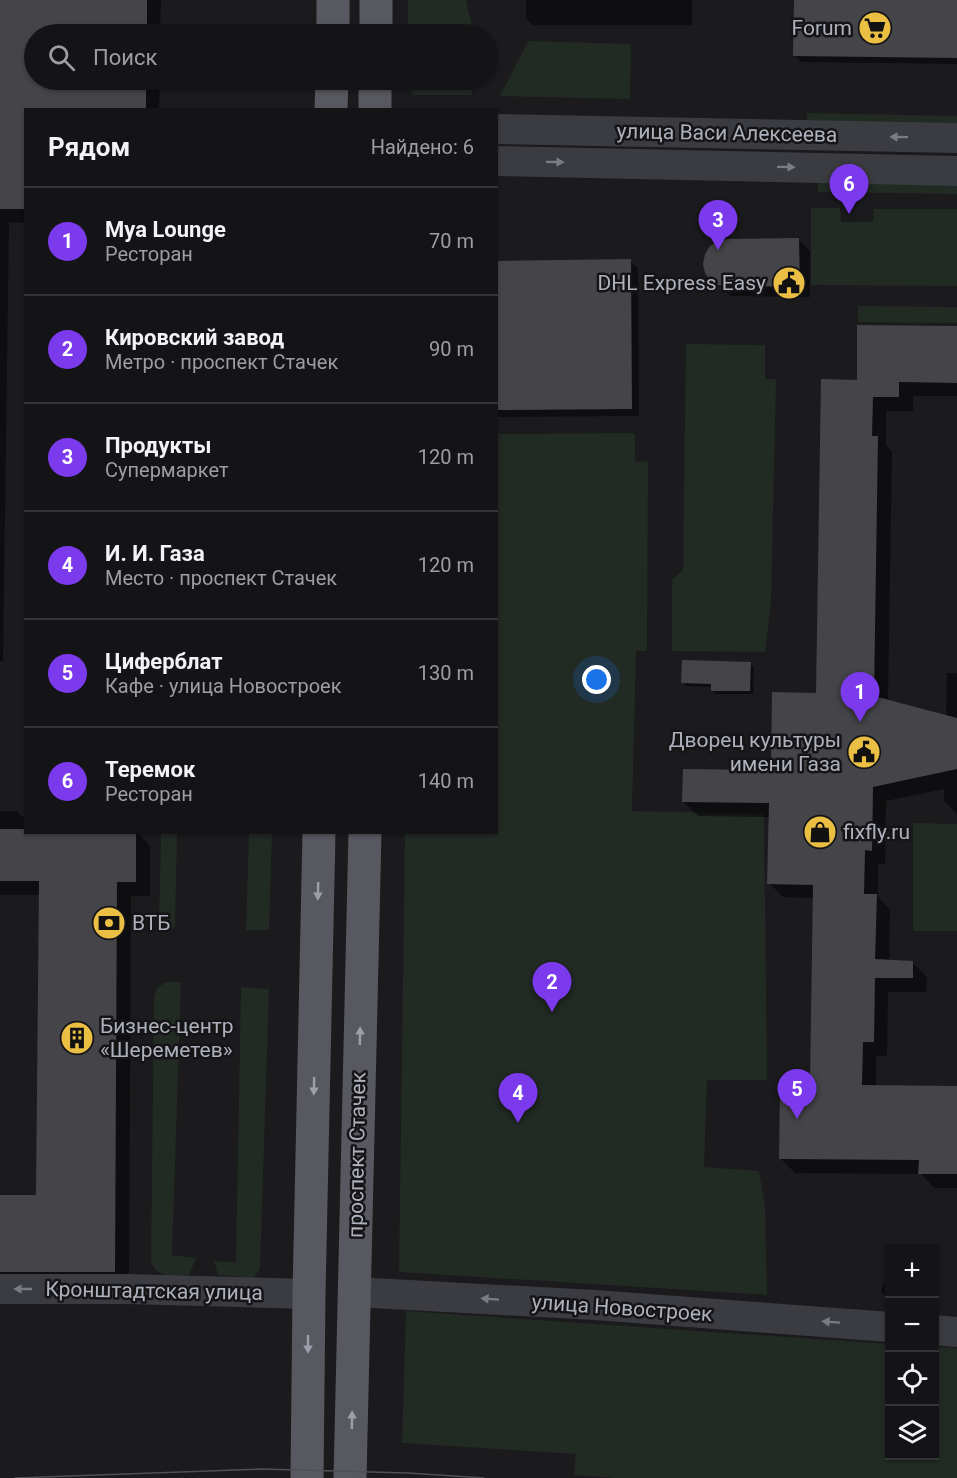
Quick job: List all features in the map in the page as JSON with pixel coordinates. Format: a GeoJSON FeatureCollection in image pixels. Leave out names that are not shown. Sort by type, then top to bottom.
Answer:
{"type":"FeatureCollection","features":[{"type":"Feature","properties":{"kind":"main road"},"geometry":{"type":"LineString","coordinates":[[333,0],[333,24]]}},
{"type":"Feature","properties":{"kind":"main road"},"geometry":{"type":"LineString","coordinates":[[376,0],[376,24]]}},
{"type":"Feature","properties":{"kind":"main road"},"geometry":{"type":"LineString","coordinates":[[331,108],[332,90]]}},
{"type":"Feature","properties":{"kind":"main road"},"geometry":{"type":"LineString","coordinates":[[375,90],[375,108]]}},
{"type":"Feature","properties":{"kind":"main road"},"geometry":{"type":"LineString","coordinates":[[308,1478],[309,1294],[319,834]]}},
{"type":"Feature","properties":{"kind":"main road","name":"проспект Стачек"},"geometry":{"type":"LineString","coordinates":[[350,1478],[365,834]]}},
{"type":"Feature","properties":{"kind":"street","name":"улица Васи Алексеева"},"geometry":{"type":"LineString","coordinates":[[498,129],[957,138]]}},
{"type":"Feature","properties":{"kind":"street","name":"улица Васи Алексеева"},"geometry":{"type":"LineString","coordinates":[[498,161],[957,171]]}},
{"type":"Feature","properties":{"kind":"street","name":"Кронштадтская улица"},"geometry":{"type":"LineString","coordinates":[[0,1289],[127,1289],[309,1294]]}},
{"type":"Feature","properties":{"kind":"street","name":"улица Новостроек"},"geometry":{"type":"LineString","coordinates":[[354,1292],[595,1305],[885,1327]]}},
{"type":"Feature","properties":{"kind":"street"},"geometry":{"type":"LineString","coordinates":[[939,1330],[957,1332]]}},
{"type":"Feature","properties":{"kind":"shaded area"},"geometry":{"type":"Polygon","coordinates":[[[408,0],[466,0],[472,24],[408,24],[408,0]]]}},
{"type":"Feature","properties":{"kind":"shaded area"},"geometry":{"type":"Polygon","coordinates":[[[528,41],[631,44],[630,99],[500,96],[528,41]]]}},
{"type":"Feature","properties":{"kind":"shaded area"},"geometry":{"type":"Polygon","coordinates":[[[412,90],[472,90],[471,95],[413,95],[412,90]]]}},
{"type":"Feature","properties":{"kind":"shaded area"},"geometry":{"type":"Polygon","coordinates":[[[807,113],[957,116],[957,127],[807,124],[807,113]]]}},
{"type":"Feature","properties":{"kind":"shaded area"},"geometry":{"type":"Polygon","coordinates":[[[818,183],[957,185],[957,194],[818,192],[818,183]]]}},
{"type":"Feature","properties":{"kind":"shaded area"},"geometry":{"type":"Polygon","coordinates":[[[811,208],[840,208],[841,222],[873,222],[874,209],[957,209],[957,286],[811,285],[811,208]]]}},
{"type":"Feature","properties":{"kind":"shaded area"},"geometry":{"type":"Polygon","coordinates":[[[858,306],[957,307],[957,323],[858,322],[858,306]]]}},
{"type":"Feature","properties":{"kind":"shaded area"},"geometry":{"type":"Polygon","coordinates":[[[686,344],[765,345],[765,379],[776,379],[771,601],[765,652],[672,651],[672,580],[683,570],[686,344]]]}},
{"type":"Feature","properties":{"kind":"shaded area"},"geometry":{"type":"Polygon","coordinates":[[[635,433],[635,462],[648,461],[647,651],[636,651],[632,811],[764,814],[767,1080],[707,1080],[704,1167],[759,1171],[765,1206],[767,1295],[399,1272],[405,834],[498,834],[498,434],[635,433]]]}},
{"type":"Feature","properties":{"kind":"shaded area"},"geometry":{"type":"Polygon","coordinates":[[[913,823],[957,824],[957,931],[913,931],[913,823]]]}},
{"type":"Feature","properties":{"kind":"shaded area"},"geometry":{"type":"Polygon","coordinates":[[[161,834],[177,834],[175,928],[159,927],[161,834]]]}},
{"type":"Feature","properties":{"kind":"shaded area"},"geometry":{"type":"Polygon","coordinates":[[[249,834],[272,834],[269,930],[246,930],[249,834]]]}},
{"type":"Feature","properties":{"kind":"shaded area"},"geometry":{"type":"Polygon","coordinates":[[[166,982],[181,982],[172,1255],[196,1258],[189,1275],[162,1274],[151,1262],[154,997],[157,988],[166,982]]]}},
{"type":"Feature","properties":{"kind":"shaded area"},"geometry":{"type":"Polygon","coordinates":[[[241,987],[269,989],[260,1269],[254,1278],[218,1275],[214,1261],[236,1262],[241,987]]]}},
{"type":"Feature","properties":{"kind":"shaded area"},"geometry":{"type":"Polygon","coordinates":[[[406,1311],[885,1344],[885,1460],[939,1460],[939,1347],[957,1348],[957,1478],[616,1478],[574,1475],[576,1454],[402,1443],[406,1311]]]}},
{"type":"Feature","properties":{"kind":"building"},"geometry":{"type":"Polygon","coordinates":[[[0,0],[147,0],[147,24],[24,24],[24,90],[146,90],[146,108],[24,108],[24,209],[0,209],[0,0]]]}},
{"type":"Feature","properties":{"kind":"building","name":"Forum"},"geometry":{"type":"Polygon","coordinates":[[[794,0],[957,0],[957,58],[793,56],[794,0]]]}},
{"type":"Feature","properties":{"kind":"building"},"geometry":{"type":"Polygon","coordinates":[[[799,238],[800,286],[728,287],[718,285],[705,273],[703,264],[705,254],[710,246],[718,241],[799,238]]]}},
{"type":"Feature","properties":{"kind":"building"},"geometry":{"type":"Polygon","coordinates":[[[631,259],[632,409],[498,410],[498,261],[631,259]]]}},
{"type":"Feature","properties":{"kind":"building","name":"Дворец культуры имени Газа"},"geometry":{"type":"Polygon","coordinates":[[[857,325],[957,326],[957,383],[899,382],[899,397],[873,397],[872,436],[878,436],[874,696],[957,718],[957,769],[873,787],[872,851],[865,850],[864,894],[877,894],[875,959],[913,961],[913,978],[875,978],[874,1042],[863,1042],[862,1085],[957,1086],[957,1174],[918,1174],[919,1160],[779,1159],[780,1084],[810,1084],[813,885],[767,884],[769,803],[682,802],[683,769],[771,770],[772,692],[816,693],[821,379],[857,380],[857,325]]]}},
{"type":"Feature","properties":{"kind":"building"},"geometry":{"type":"Polygon","coordinates":[[[682,660],[751,662],[750,691],[711,691],[711,684],[681,683],[682,660]]]}},
{"type":"Feature","properties":{"kind":"building","name":"Бизнес-центр «Шереметев»"},"geometry":{"type":"Polygon","coordinates":[[[0,829],[24,829],[24,834],[136,834],[136,882],[117,882],[115,1272],[0,1272],[0,1195],[36,1195],[39,881],[0,881],[0,829]]]}},
{"type":"Feature","properties":{"kind":"tram line"},"geometry":{"type":"LineString","coordinates":[[15,1478],[262,1469],[408,1473],[484,1478]]}},
{"type":"Feature","properties":{"kind":"place","name":"Forum"},"geometry":{"type":"Point","coordinates":[875,28]}},
{"type":"Feature","properties":{"kind":"place","name":"Теремок"},"geometry":{"type":"Point","coordinates":[849,214]}},
{"type":"Feature","properties":{"kind":"place","name":"Продукты"},"geometry":{"type":"Point","coordinates":[718,250]}},
{"type":"Feature","properties":{"kind":"place","name":"DHL Express Easy"},"geometry":{"type":"Point","coordinates":[789,283]}},
{"type":"Feature","properties":{"kind":"place","name":"Mya Lounge"},"geometry":{"type":"Point","coordinates":[860,722]}},
{"type":"Feature","properties":{"kind":"place","name":"Дворец культуры имени Газа"},"geometry":{"type":"Point","coordinates":[864,752]}},
{"type":"Feature","properties":{"kind":"place","name":"fixfly.ru"},"geometry":{"type":"Point","coordinates":[820,832]}},
{"type":"Feature","properties":{"kind":"place","name":"ВТБ"},"geometry":{"type":"Point","coordinates":[109,923]}},
{"type":"Feature","properties":{"kind":"place","name":"Кировский завод"},"geometry":{"type":"Point","coordinates":[552,1012]}},
{"type":"Feature","properties":{"kind":"place","name":"Бизнес-центр «Шереметев»"},"geometry":{"type":"Point","coordinates":[77,1038]}},
{"type":"Feature","properties":{"kind":"place","name":"Циферблат"},"geometry":{"type":"Point","coordinates":[797,1119]}},
{"type":"Feature","properties":{"kind":"place","name":"И. И. Газа"},"geometry":{"type":"Point","coordinates":[518,1123]}}]}
